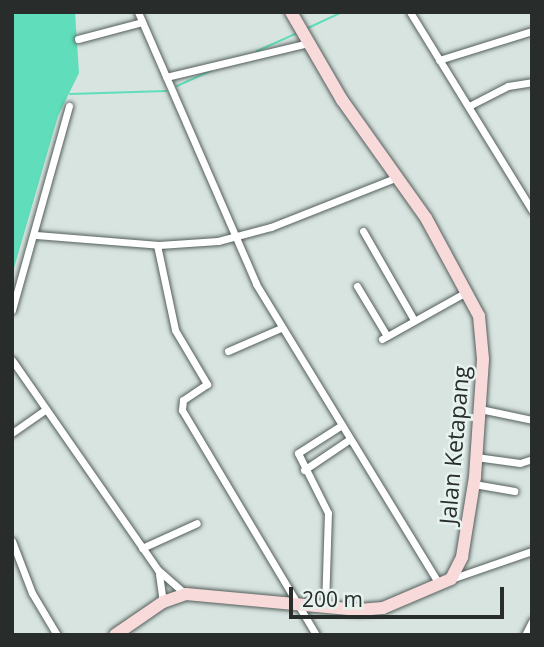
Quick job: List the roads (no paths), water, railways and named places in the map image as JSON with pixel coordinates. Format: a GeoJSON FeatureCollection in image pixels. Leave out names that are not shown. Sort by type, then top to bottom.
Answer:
{"type":"FeatureCollection","features":[{"type":"Feature","properties":{"kind":"main road","name":"Jalan Ketapang"},"geometry":{"type":"LineString","coordinates":[[290,12],[340,96],[397,176],[468,291],[482,333],[480,409],[466,544],[445,582]]}},
{"type":"Feature","properties":{"kind":"main road"},"geometry":{"type":"LineString","coordinates":[[116,635],[163,602],[186,594],[325,607],[383,608],[445,582]]}},
{"type":"Feature","properties":{"kind":"street"},"geometry":{"type":"LineString","coordinates":[[138,12],[232,238],[281,328],[350,439],[445,582],[532,551]]}},
{"type":"Feature","properties":{"kind":"street"},"geometry":{"type":"LineString","coordinates":[[410,12],[532,210]]}},
{"type":"Feature","properties":{"kind":"street"},"geometry":{"type":"LineString","coordinates":[[78,39],[142,22]]}},
{"type":"Feature","properties":{"kind":"street"},"geometry":{"type":"LineString","coordinates":[[439,60],[532,31]]}},
{"type":"Feature","properties":{"kind":"street"},"geometry":{"type":"LineString","coordinates":[[166,77],[309,43]]}},
{"type":"Feature","properties":{"kind":"street"},"geometry":{"type":"LineString","coordinates":[[469,106],[508,86],[532,82]]}},
{"type":"Feature","properties":{"kind":"street"},"geometry":{"type":"LineString","coordinates":[[12,310],[36,235],[54,156],[69,106]]}},
{"type":"Feature","properties":{"kind":"street"},"geometry":{"type":"LineString","coordinates":[[36,235],[157,245],[232,238],[397,176]]}},
{"type":"Feature","properties":{"kind":"street"},"geometry":{"type":"LineString","coordinates":[[363,231],[414,320]]}},
{"type":"Feature","properties":{"kind":"street"},"geometry":{"type":"LineString","coordinates":[[157,245],[175,330],[207,384],[183,400],[182,410],[260,534],[296,604],[317,635]]}},
{"type":"Feature","properties":{"kind":"street"},"geometry":{"type":"LineString","coordinates":[[357,285],[384,337],[468,291]]}},
{"type":"Feature","properties":{"kind":"street"},"geometry":{"type":"LineString","coordinates":[[228,351],[281,328]]}},
{"type":"Feature","properties":{"kind":"street"},"geometry":{"type":"LineString","coordinates":[[12,360],[44,411],[158,570],[186,594]]}},
{"type":"Feature","properties":{"kind":"street"},"geometry":{"type":"LineString","coordinates":[[480,409],[532,420]]}},
{"type":"Feature","properties":{"kind":"street"},"geometry":{"type":"LineString","coordinates":[[12,433],[44,411]]}},
{"type":"Feature","properties":{"kind":"street"},"geometry":{"type":"LineString","coordinates":[[325,607],[328,513],[304,470],[300,449],[342,425]]}},
{"type":"Feature","properties":{"kind":"street"},"geometry":{"type":"LineString","coordinates":[[304,470],[350,439]]}},
{"type":"Feature","properties":{"kind":"street"},"geometry":{"type":"LineString","coordinates":[[476,457],[520,463],[532,459]]}},
{"type":"Feature","properties":{"kind":"street"},"geometry":{"type":"LineString","coordinates":[[474,484],[514,491]]}},
{"type":"Feature","properties":{"kind":"street"},"geometry":{"type":"LineString","coordinates":[[142,548],[197,523]]}},
{"type":"Feature","properties":{"kind":"street"},"geometry":{"type":"LineString","coordinates":[[12,541],[33,593],[57,635]]}},
{"type":"Feature","properties":{"kind":"street"},"geometry":{"type":"LineString","coordinates":[[158,570],[163,602]]}},
{"type":"Feature","properties":{"kind":"street"},"geometry":{"type":"LineString","coordinates":[[524,635],[532,621]]}},
{"type":"Feature","properties":{"kind":"waterway"},"geometry":{"type":"LineString","coordinates":[[308,28],[343,12]]}},
{"type":"Feature","properties":{"kind":"waterway"},"geometry":{"type":"LineString","coordinates":[[257,51],[295,34]]}},
{"type":"Feature","properties":{"kind":"waterway"},"geometry":{"type":"LineString","coordinates":[[177,86],[211,71]]}},
{"type":"Feature","properties":{"kind":"waterway"},"geometry":{"type":"LineString","coordinates":[[70,94],[166,91]]}}]}
